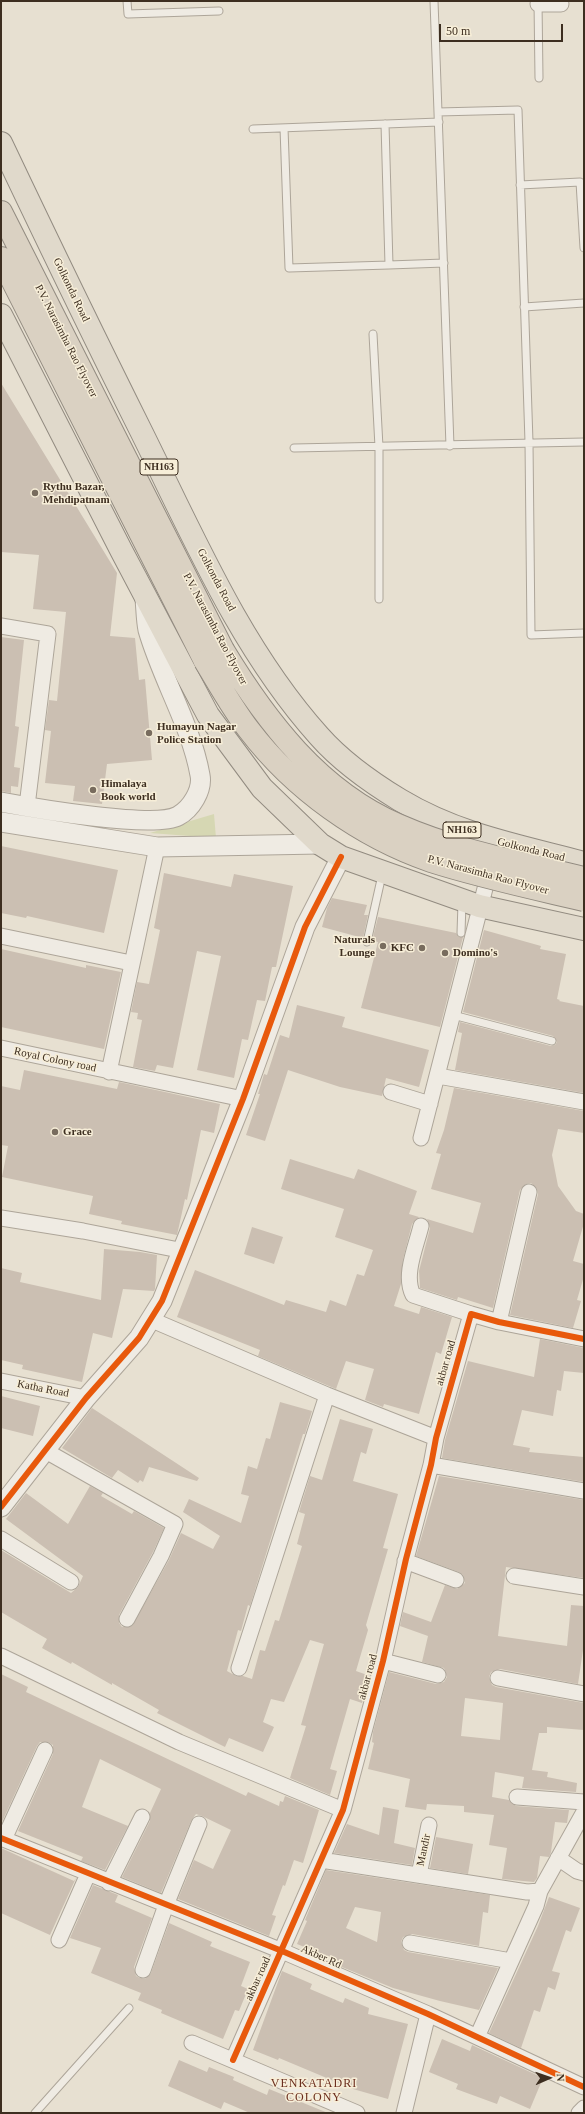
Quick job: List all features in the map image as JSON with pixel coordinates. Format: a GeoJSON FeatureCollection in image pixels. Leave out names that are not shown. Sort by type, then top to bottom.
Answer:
{"type":"FeatureCollection","features":[{"type":"Feature","properties":{"kind":"highway","name":"Golkonda Road"},"geometry":{"type":"LineString","coordinates":[[1,143],[53,252],[220,590],[272,677],[320,738],[353,767],[400,800],[456,828],[498,841],[584,863]]}},
{"type":"Feature","properties":{"kind":"highway","name":"P.V. Narasimha Rao Flyover"},"geometry":{"type":"LineString","coordinates":[[1,212],[223,650],[266,718],[295,750],[326,780],[360,804],[396,825],[479,853],[584,878]]}},
{"type":"Feature","properties":{"kind":"highway","name":"P.V. Narasimha Rao Flyover"},"geometry":{"type":"LineString","coordinates":[[1,258],[205,661],[226,697],[249,730],[281,766],[313,795],[350,822],[387,842],[430,860],[474,874],[584,900]]}},
{"type":"Feature","properties":{"kind":"highway"},"geometry":{"type":"LineString","coordinates":[[1,315],[121,550],[208,715],[262,788],[320,844],[341,857],[471,903],[584,929]]}},
{"type":"Feature","properties":{"kind":"highway"},"geometry":{"type":"LineString","coordinates":[[510,913],[528,849]]}},
{"type":"Feature","properties":{"kind":"street"},"geometry":{"type":"LineString","coordinates":[[538,3],[561,4]]}},
{"type":"Feature","properties":{"kind":"street"},"geometry":{"type":"LineString","coordinates":[[1,802],[70,814],[155,820],[178,816],[196,798],[200,777],[193,751],[148,629],[144,592]]}},
{"type":"Feature","properties":{"kind":"street"},"geometry":{"type":"LineString","coordinates":[[1,626],[48,634],[26,806]]}},
{"type":"Feature","properties":{"kind":"street"},"geometry":{"type":"LineString","coordinates":[[1,822],[157,848],[320,844]]}},
{"type":"Feature","properties":{"kind":"street"},"geometry":{"type":"LineString","coordinates":[[421,1138],[453,1015],[471,903],[498,841]]}},
{"type":"Feature","properties":{"kind":"street"},"geometry":{"type":"LineString","coordinates":[[109,1072],[131,963],[157,848]]}},
{"type":"Feature","properties":{"kind":"street"},"geometry":{"type":"LineString","coordinates":[[1,1507],[44,1450],[152,1320],[162,1301],[184,1251],[305,927],[341,857]]}},
{"type":"Feature","properties":{"kind":"street"},"geometry":{"type":"LineString","coordinates":[[1,936],[131,963]]}},
{"type":"Feature","properties":{"kind":"street","name":"Royal Colony road"},"geometry":{"type":"LineString","coordinates":[[1,1048],[242,1099]]}},
{"type":"Feature","properties":{"kind":"street"},"geometry":{"type":"LineString","coordinates":[[438,1076],[584,1102]]}},
{"type":"Feature","properties":{"kind":"street"},"geometry":{"type":"LineString","coordinates":[[391,1092],[430,1104]]}},
{"type":"Feature","properties":{"kind":"street"},"geometry":{"type":"LineString","coordinates":[[499,1322],[529,1192]]}},
{"type":"Feature","properties":{"kind":"street"},"geometry":{"type":"LineString","coordinates":[[1,1218],[83,1231],[184,1251]]}},
{"type":"Feature","properties":{"kind":"street"},"geometry":{"type":"LineString","coordinates":[[421,1226],[409,1277],[409,1287],[413,1295],[499,1322],[584,1339]]}},
{"type":"Feature","properties":{"kind":"street","name":"akbar road"},"geometry":{"type":"LineString","coordinates":[[233,2060],[342,1810],[383,1661],[405,1561],[431,1465],[436,1438],[471,1314]]}},
{"type":"Feature","properties":{"kind":"street"},"geometry":{"type":"LineString","coordinates":[[152,1320],[327,1395],[436,1438]]}},
{"type":"Feature","properties":{"kind":"street","name":"Katha Road"},"geometry":{"type":"LineString","coordinates":[[1,1381],[86,1398]]}},
{"type":"Feature","properties":{"kind":"street"},"geometry":{"type":"LineString","coordinates":[[239,1668],[327,1395]]}},
{"type":"Feature","properties":{"kind":"street"},"geometry":{"type":"LineString","coordinates":[[44,1450],[175,1524],[161,1556],[127,1619]]}},
{"type":"Feature","properties":{"kind":"street"},"geometry":{"type":"LineString","coordinates":[[431,1465],[584,1491]]}},
{"type":"Feature","properties":{"kind":"street"},"geometry":{"type":"LineString","coordinates":[[1,1539],[71,1582]]}},
{"type":"Feature","properties":{"kind":"street"},"geometry":{"type":"LineString","coordinates":[[405,1561],[456,1580]]}},
{"type":"Feature","properties":{"kind":"street"},"geometry":{"type":"LineString","coordinates":[[514,1576],[584,1587]]}},
{"type":"Feature","properties":{"kind":"street"},"geometry":{"type":"LineString","coordinates":[[1,1656],[179,1742],[342,1810]]}},
{"type":"Feature","properties":{"kind":"street"},"geometry":{"type":"LineString","coordinates":[[383,1661],[438,1675]]}},
{"type":"Feature","properties":{"kind":"street"},"geometry":{"type":"LineString","coordinates":[[498,1678],[584,1694]]}},
{"type":"Feature","properties":{"kind":"street"},"geometry":{"type":"LineString","coordinates":[[3,1838],[45,1750]]}},
{"type":"Feature","properties":{"kind":"street"},"geometry":{"type":"LineString","coordinates":[[517,1797],[584,1802]]}},
{"type":"Feature","properties":{"kind":"street"},"geometry":{"type":"LineString","coordinates":[[477,2037],[540,1891],[584,1812]]}},
{"type":"Feature","properties":{"kind":"street"},"geometry":{"type":"LineString","coordinates":[[109,1882],[142,1817]]}},
{"type":"Feature","properties":{"kind":"street"},"geometry":{"type":"LineString","coordinates":[[143,1970],[166,1905],[199,1824]]}},
{"type":"Feature","properties":{"kind":"street","name":"Mandir"},"geometry":{"type":"LineString","coordinates":[[419,1875],[429,1825]]}},
{"type":"Feature","properties":{"kind":"street","name":"Akber Rd"},"geometry":{"type":"LineString","coordinates":[[3,1838],[88,1874],[282,1950],[428,2014],[584,2087]]}},
{"type":"Feature","properties":{"kind":"street"},"geometry":{"type":"LineString","coordinates":[[558,1858],[577,1871],[584,1873]]}},
{"type":"Feature","properties":{"kind":"street"},"geometry":{"type":"LineString","coordinates":[[321,1860],[527,1892],[540,1891]]}},
{"type":"Feature","properties":{"kind":"street"},"geometry":{"type":"LineString","coordinates":[[59,1940],[88,1874]]}},
{"type":"Feature","properties":{"kind":"street"},"geometry":{"type":"LineString","coordinates":[[410,1943],[511,1961]]}},
{"type":"Feature","properties":{"kind":"street"},"geometry":{"type":"LineString","coordinates":[[404,2113],[428,2014]]}},
{"type":"Feature","properties":{"kind":"street"},"geometry":{"type":"LineString","coordinates":[[192,2043],[357,2113]]}},
{"type":"Feature","properties":{"kind":"street"},"geometry":{"type":"LineString","coordinates":[[579,2113],[584,2108]]}},
{"type":"Feature","properties":{"kind":"lane"},"geometry":{"type":"LineString","coordinates":[[127,1],[128,14],[218,11]]}},
{"type":"Feature","properties":{"kind":"lane"},"geometry":{"type":"LineString","coordinates":[[434,1],[450,446]]}},
{"type":"Feature","properties":{"kind":"lane"},"geometry":{"type":"LineString","coordinates":[[538,3],[539,78]]}},
{"type":"Feature","properties":{"kind":"lane"},"geometry":{"type":"LineString","coordinates":[[438,112],[518,110],[529,442],[531,635],[584,633]]}},
{"type":"Feature","properties":{"kind":"lane"},"geometry":{"type":"LineString","coordinates":[[252,129],[439,122]]}},
{"type":"Feature","properties":{"kind":"lane"},"geometry":{"type":"LineString","coordinates":[[385,124],[389,265]]}},
{"type":"Feature","properties":{"kind":"lane"},"geometry":{"type":"LineString","coordinates":[[284,128],[289,268],[444,263]]}},
{"type":"Feature","properties":{"kind":"lane"},"geometry":{"type":"LineString","coordinates":[[520,185],[580,182],[584,248]]}},
{"type":"Feature","properties":{"kind":"lane"},"geometry":{"type":"LineString","coordinates":[[524,307],[584,303]]}},
{"type":"Feature","properties":{"kind":"lane"},"geometry":{"type":"LineString","coordinates":[[373,334],[379,447],[379,599]]}},
{"type":"Feature","properties":{"kind":"lane"},"geometry":{"type":"LineString","coordinates":[[294,448],[450,446],[529,442],[584,442]]}},
{"type":"Feature","properties":{"kind":"lane"},"geometry":{"type":"LineString","coordinates":[[367,942],[383,872]]}},
{"type":"Feature","properties":{"kind":"lane"},"geometry":{"type":"LineString","coordinates":[[461,933],[471,903]]}},
{"type":"Feature","properties":{"kind":"lane"},"geometry":{"type":"LineString","coordinates":[[453,1015],[552,1041]]}},
{"type":"Feature","properties":{"kind":"lane"},"geometry":{"type":"LineString","coordinates":[[35,2113],[129,2008]]}},
{"type":"Feature","properties":{"kind":"green space"},"geometry":{"type":"Polygon","coordinates":[[[214,814],[216,838],[150,833],[214,814]]]}},
{"type":"Feature","properties":{"kind":"building"},"geometry":{"type":"Polygon","coordinates":[[[1,383],[117,573],[110,636],[135,638],[139,680],[145,679],[152,760],[107,764],[102,804],[73,801],[75,786],[45,783],[51,731],[45,730],[49,700],[57,701],[66,612],[33,609],[39,555],[1,552],[1,383]]]}},
{"type":"Feature","properties":{"kind":"building"},"geometry":{"type":"Polygon","coordinates":[[[1,637],[24,640],[15,726],[19,727],[14,767],[20,768],[18,787],[11,786],[11,793],[1,791],[1,637]]]}},
{"type":"Feature","properties":{"kind":"building"},"geometry":{"type":"Polygon","coordinates":[[[1,846],[118,870],[104,933],[27,916],[26,918],[1,913],[1,846]]]}},
{"type":"Feature","properties":{"kind":"building"},"geometry":{"type":"Polygon","coordinates":[[[164,873],[231,887],[234,874],[293,886],[276,967],[272,967],[265,1001],[257,1000],[248,1040],[242,1039],[234,1078],[197,1070],[221,956],[197,951],[173,1068],[157,1065],[155,1071],[133,1067],[142,1020],[137,1019],[138,1013],[131,1012],[137,982],[149,984],[160,930],[154,928],[164,873]]]}},
{"type":"Feature","properties":{"kind":"building"},"geometry":{"type":"Polygon","coordinates":[[[332,898],[367,905],[364,915],[368,915],[363,938],[322,927],[327,908],[332,898]]]}},
{"type":"Feature","properties":{"kind":"building"},"geometry":{"type":"Polygon","coordinates":[[[378,917],[456,933],[459,937],[463,937],[440,1027],[361,1008],[378,942],[372,941],[378,917]]]}},
{"type":"Feature","properties":{"kind":"building"},"geometry":{"type":"Polygon","coordinates":[[[484,930],[541,946],[540,949],[566,954],[557,999],[560,1000],[559,1001],[584,1006],[584,1093],[455,1070],[462,1033],[458,1032],[460,1022],[551,1046],[555,1045],[557,1042],[553,1036],[463,1012],[484,930]]]}},
{"type":"Feature","properties":{"kind":"building"},"geometry":{"type":"Polygon","coordinates":[[[1,949],[86,968],[86,965],[121,972],[104,1049],[1,1027],[1,949]]]}},
{"type":"Feature","properties":{"kind":"building"},"geometry":{"type":"Polygon","coordinates":[[[297,1005],[345,1017],[342,1027],[429,1050],[419,1087],[386,1078],[382,1096],[340,1087],[288,1070],[265,1141],[246,1135],[260,1094],[258,1094],[264,1074],[267,1075],[280,1035],[289,1038],[297,1005]]]}},
{"type":"Feature","properties":{"kind":"building"},"geometry":{"type":"Polygon","coordinates":[[[24,1070],[117,1089],[119,1082],[220,1104],[214,1133],[201,1130],[187,1200],[185,1199],[177,1235],[121,1224],[122,1221],[89,1214],[93,1196],[2,1177],[8,1146],[1,1145],[1,1086],[20,1090],[24,1070]]]}},
{"type":"Feature","properties":{"kind":"building"},"geometry":{"type":"Polygon","coordinates":[[[454,1088],[584,1111],[584,1133],[558,1129],[552,1155],[558,1186],[576,1211],[584,1214],[584,1223],[573,1261],[584,1264],[584,1276],[577,1300],[581,1301],[573,1328],[510,1315],[538,1194],[537,1189],[531,1183],[526,1184],[520,1190],[493,1308],[458,1297],[457,1300],[420,1288],[419,1271],[430,1228],[427,1219],[473,1233],[481,1203],[431,1189],[441,1154],[436,1153],[444,1130],[454,1088]]]}},
{"type":"Feature","properties":{"kind":"building"},"geometry":{"type":"Polygon","coordinates":[[[290,1159],[354,1179],[358,1169],[417,1191],[409,1214],[419,1217],[412,1224],[403,1259],[401,1284],[394,1306],[419,1314],[421,1307],[452,1317],[441,1354],[436,1352],[419,1414],[384,1404],[383,1407],[365,1400],[374,1369],[346,1361],[336,1389],[258,1356],[260,1350],[177,1317],[195,1270],[284,1305],[286,1300],[326,1312],[330,1300],[346,1306],[357,1274],[364,1276],[373,1250],[335,1237],[344,1209],[281,1189],[290,1159]]]}},
{"type":"Feature","properties":{"kind":"building"},"geometry":{"type":"Polygon","coordinates":[[[252,1227],[283,1237],[274,1264],[244,1254],[252,1227]]]}},
{"type":"Feature","properties":{"kind":"building"},"geometry":{"type":"Polygon","coordinates":[[[104,1249],[157,1255],[155,1289],[154,1291],[123,1289],[112,1338],[93,1333],[82,1382],[22,1369],[23,1365],[1,1360],[1,1268],[22,1273],[20,1282],[101,1300],[104,1249]]]}},
{"type":"Feature","properties":{"kind":"building"},"geometry":{"type":"Polygon","coordinates":[[[540,1339],[584,1348],[584,1373],[564,1371],[561,1391],[557,1390],[553,1416],[522,1410],[513,1445],[530,1448],[529,1452],[584,1457],[584,1482],[442,1458],[445,1440],[468,1361],[534,1377],[540,1339]]]}},
{"type":"Feature","properties":{"kind":"building"},"geometry":{"type":"Polygon","coordinates":[[[1,1396],[40,1406],[33,1436],[1,1428],[1,1396]]]}},
{"type":"Feature","properties":{"kind":"building"},"geometry":{"type":"Polygon","coordinates":[[[280,1402],[312,1411],[305,1434],[303,1434],[250,1606],[248,1605],[241,1631],[238,1630],[227,1671],[236,1676],[243,1676],[252,1679],[260,1650],[265,1651],[275,1620],[279,1621],[302,1546],[297,1544],[305,1514],[299,1512],[310,1476],[322,1480],[340,1419],[373,1429],[366,1454],[361,1452],[353,1481],[398,1494],[383,1548],[388,1549],[366,1625],[368,1630],[356,1671],[370,1676],[362,1703],[350,1699],[330,1769],[337,1771],[330,1795],[290,1778],[306,1726],[301,1725],[324,1644],[310,1640],[284,1702],[271,1699],[263,1722],[274,1727],[263,1752],[229,1738],[225,1747],[157,1713],[159,1710],[112,1683],[112,1685],[72,1662],[71,1664],[42,1648],[47,1639],[1,1612],[1,1550],[71,1593],[78,1587],[83,1576],[6,1519],[26,1493],[68,1524],[90,1486],[103,1493],[101,1496],[132,1514],[134,1511],[164,1528],[153,1552],[119,1615],[119,1623],[122,1627],[132,1626],[169,1560],[181,1533],[213,1549],[220,1536],[183,1512],[189,1499],[241,1523],[249,1496],[241,1494],[248,1466],[257,1469],[266,1438],[270,1439],[280,1402]]]}},
{"type":"Feature","properties":{"kind":"building"},"geometry":{"type":"Polygon","coordinates":[[[92,1408],[199,1478],[197,1481],[149,1467],[143,1482],[140,1480],[138,1483],[118,1470],[112,1478],[62,1448],[92,1408]]]}},
{"type":"Feature","properties":{"kind":"building"},"geometry":{"type":"Polygon","coordinates":[[[439,1476],[584,1500],[584,1578],[506,1567],[498,1636],[567,1646],[571,1605],[584,1606],[584,1643],[578,1684],[500,1669],[491,1672],[489,1677],[492,1685],[496,1687],[584,1703],[584,1730],[547,1727],[547,1733],[539,1733],[532,1770],[548,1772],[547,1777],[577,1783],[576,1792],[522,1788],[524,1777],[495,1772],[492,1797],[509,1800],[516,1806],[569,1810],[567,1823],[555,1822],[551,1852],[549,1857],[540,1856],[537,1878],[534,1882],[502,1879],[507,1848],[489,1845],[494,1815],[464,1812],[464,1806],[427,1804],[426,1810],[405,1807],[410,1779],[368,1769],[374,1743],[372,1742],[373,1732],[389,1672],[436,1684],[444,1682],[447,1677],[444,1668],[422,1662],[428,1636],[400,1626],[403,1612],[431,1622],[445,1585],[457,1589],[465,1583],[463,1575],[459,1572],[416,1556],[439,1476]],[[465,1698],[461,1736],[500,1740],[503,1703],[465,1698]]]}},
{"type":"Feature","properties":{"kind":"building"},"geometry":{"type":"Polygon","coordinates":[[[1,1674],[28,1687],[26,1692],[246,1796],[248,1792],[279,1806],[280,1801],[283,1802],[285,1796],[319,1810],[303,1863],[294,1860],[285,1886],[283,1885],[272,1915],[276,1916],[269,1936],[178,1899],[194,1860],[213,1869],[231,1830],[202,1816],[196,1814],[191,1821],[161,1893],[122,1877],[150,1821],[150,1813],[161,1789],[100,1759],[82,1807],[128,1826],[105,1870],[81,1861],[83,1857],[18,1831],[53,1754],[53,1745],[48,1742],[40,1742],[37,1746],[1,1824],[1,1674]]]}},
{"type":"Feature","properties":{"kind":"building"},"geometry":{"type":"Polygon","coordinates":[[[383,1807],[399,1810],[394,1843],[415,1848],[412,1865],[334,1853],[347,1824],[379,1835],[383,1807]]]}},
{"type":"Feature","properties":{"kind":"building"},"geometry":{"type":"Polygon","coordinates":[[[436,1837],[473,1844],[468,1874],[430,1868],[436,1837]]]}},
{"type":"Feature","properties":{"kind":"building"},"geometry":{"type":"Polygon","coordinates":[[[1,1848],[74,1881],[76,1878],[50,1935],[1,1913],[1,1848]]]}},
{"type":"Feature","properties":{"kind":"building"},"geometry":{"type":"Polygon","coordinates":[[[326,1870],[490,1895],[488,1913],[483,1912],[479,1946],[412,1934],[403,1937],[401,1942],[404,1950],[408,1952],[498,1968],[479,2010],[440,2001],[393,1988],[337,1965],[339,1961],[297,1944],[307,1921],[305,1920],[326,1870]],[[355,1907],[346,1928],[377,1942],[381,1912],[355,1907]]]}},
{"type":"Feature","properties":{"kind":"building"},"geometry":{"type":"Polygon","coordinates":[[[93,1885],[118,1895],[115,1902],[152,1918],[134,1967],[136,1976],[140,1978],[145,1979],[151,1973],[169,1923],[212,1942],[210,1946],[250,1962],[241,1986],[248,1989],[239,2011],[235,2010],[223,2039],[161,2013],[162,2010],[138,2000],[141,1993],[91,1973],[101,1948],[70,1938],[93,1885]]]}},
{"type":"Feature","properties":{"kind":"building"},"geometry":{"type":"Polygon","coordinates":[[[549,1897],[580,1908],[571,1932],[566,1930],[552,1971],[560,1973],[555,1990],[548,1987],[540,2012],[534,2010],[521,2048],[489,2033],[538,1926],[549,1897]]]}},
{"type":"Feature","properties":{"kind":"building"},"geometry":{"type":"Polygon","coordinates":[[[282,1971],[312,1984],[310,1989],[343,2003],[345,1998],[369,2008],[368,2014],[408,2024],[388,2099],[353,2089],[279,2058],[278,2060],[253,2050],[282,1971]]]}},
{"type":"Feature","properties":{"kind":"building"},"geometry":{"type":"Polygon","coordinates":[[[442,2039],[470,2051],[472,2045],[543,2078],[530,2109],[500,2096],[497,2104],[456,2089],[458,2084],[429,2072],[442,2039]]]}},
{"type":"Feature","properties":{"kind":"building"},"geometry":{"type":"Polygon","coordinates":[[[179,2060],[207,2072],[209,2067],[234,2077],[233,2080],[267,2095],[269,2089],[328,2113],[250,2113],[224,2102],[221,2109],[168,2086],[179,2060]]]}},
{"type":"Feature","properties":{"kind":"cycle path"},"geometry":{"type":"LineString","coordinates":[[1,1507],[86,1398],[139,1338],[162,1301],[243,1099],[305,927],[341,857]]}},
{"type":"Feature","properties":{"kind":"cycle path"},"geometry":{"type":"LineString","coordinates":[[233,2060],[343,1810],[383,1661],[406,1559],[431,1465],[436,1438],[471,1314],[499,1322],[584,1339]]}},
{"type":"Feature","properties":{"kind":"cycle path"},"geometry":{"type":"LineString","coordinates":[[1,1838],[282,1951],[428,2014],[584,2087]]}},
{"type":"Feature","properties":{"kind":"place","name":"Rythu Bazar, Mehdipatnam"},"geometry":{"type":"Point","coordinates":[35,493]}},
{"type":"Feature","properties":{"kind":"place","name":"Humayun Nagar Police Station"},"geometry":{"type":"Point","coordinates":[149,733]}},
{"type":"Feature","properties":{"kind":"place","name":"Himalaya Book world"},"geometry":{"type":"Point","coordinates":[93,790]}},
{"type":"Feature","properties":{"kind":"place","name":"Naturals Lounge"},"geometry":{"type":"Point","coordinates":[383,946]}},
{"type":"Feature","properties":{"kind":"place","name":"KFC"},"geometry":{"type":"Point","coordinates":[422,948]}},
{"type":"Feature","properties":{"kind":"place","name":"Domino's"},"geometry":{"type":"Point","coordinates":[445,953]}},
{"type":"Feature","properties":{"kind":"place","name":"Grace"},"geometry":{"type":"Point","coordinates":[55,1132]}},
{"type":"Feature","properties":{"kind":"district","name":"VENKATADRI COLONY"},"geometry":{"type":"Point","coordinates":[314,2091]}}]}
